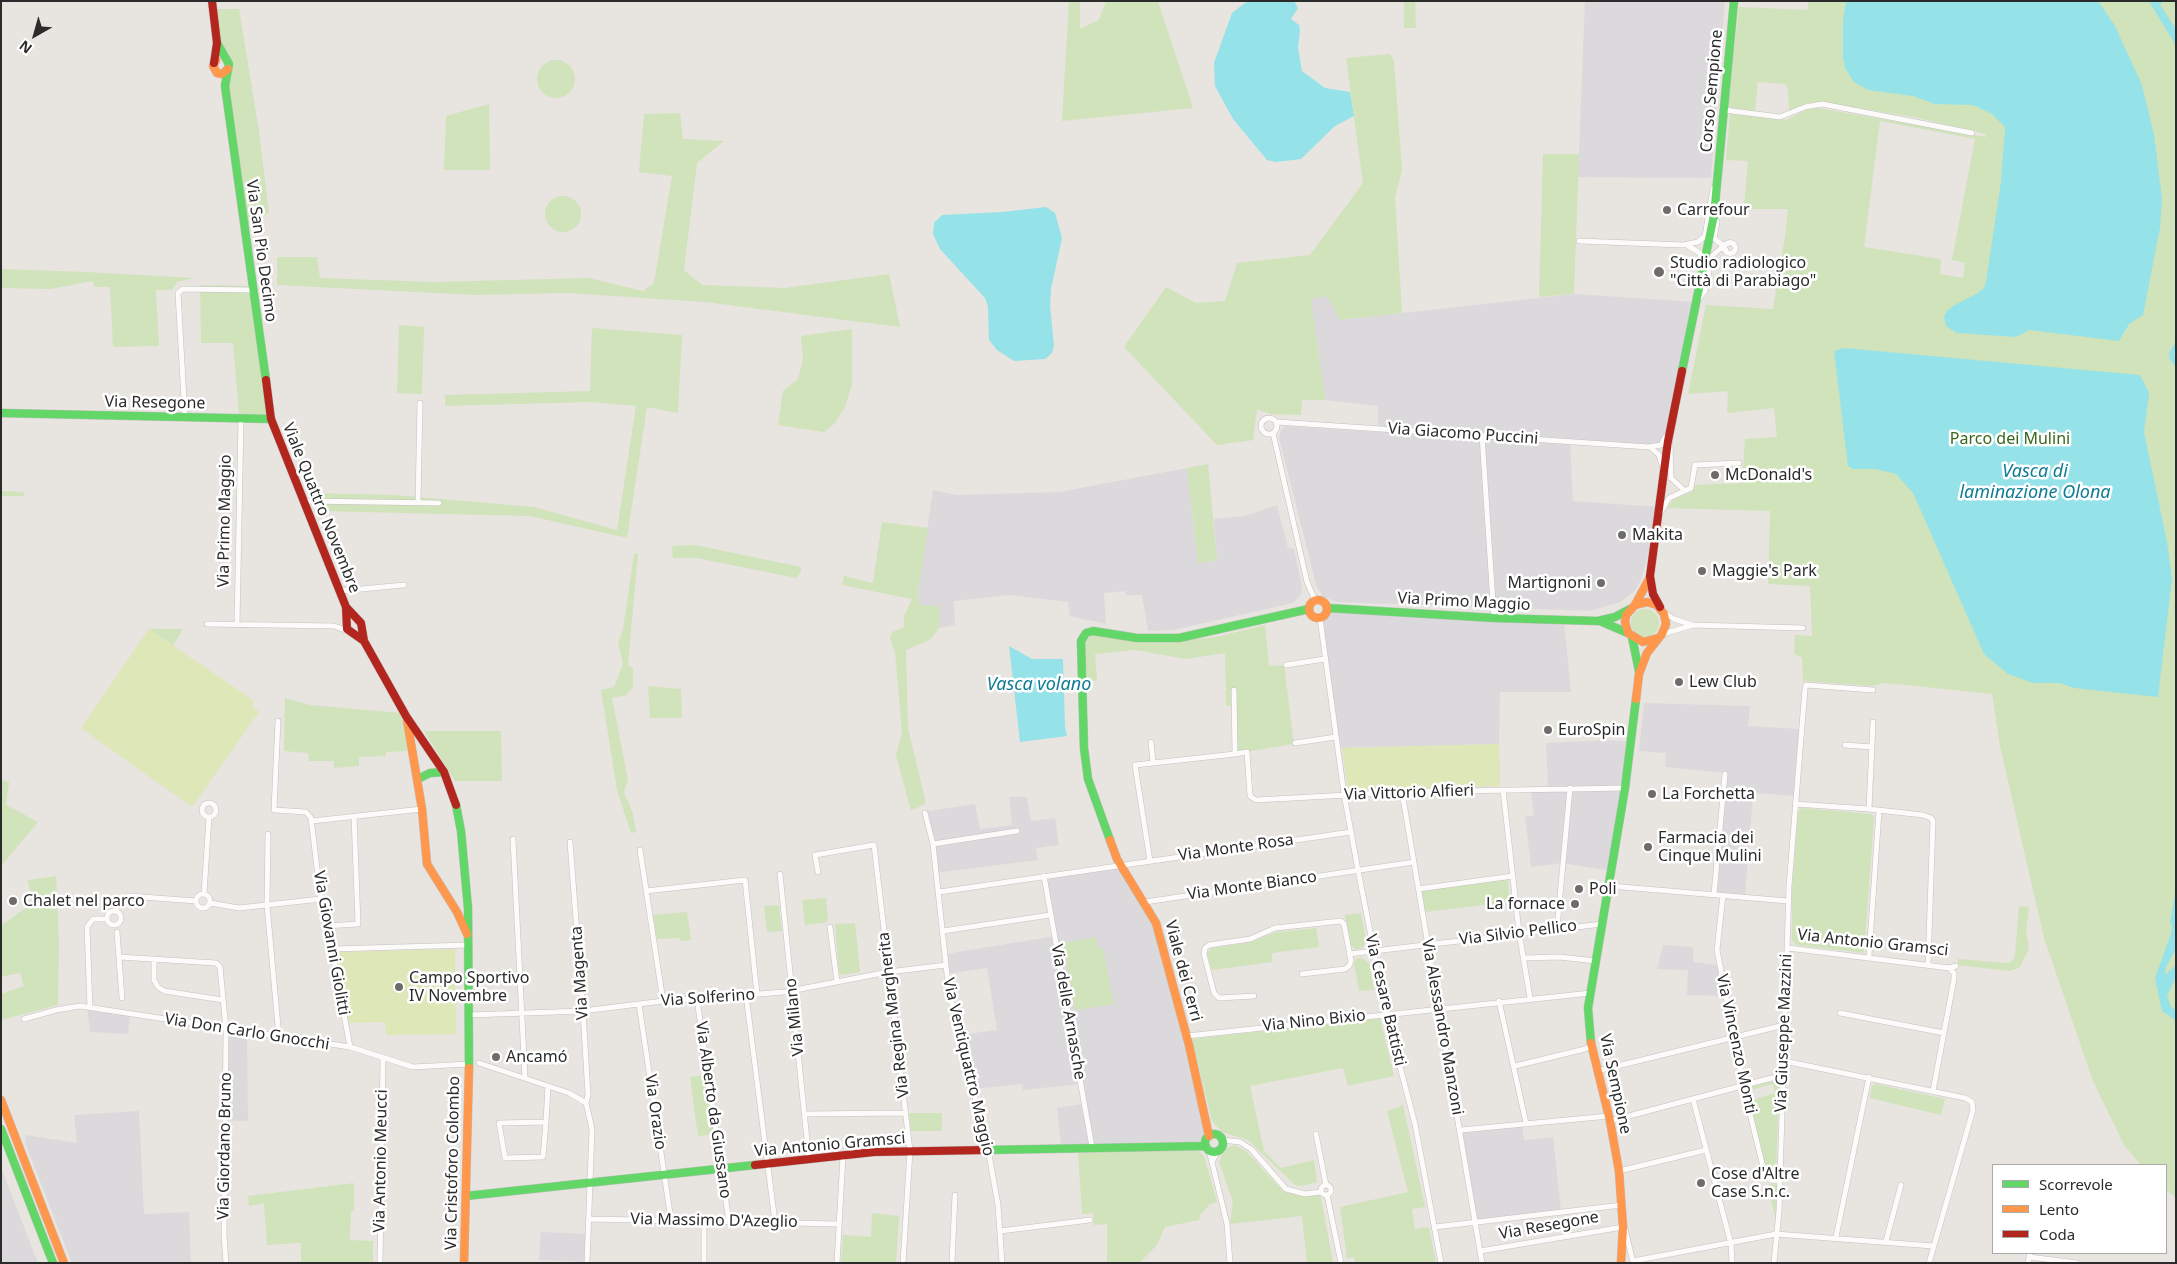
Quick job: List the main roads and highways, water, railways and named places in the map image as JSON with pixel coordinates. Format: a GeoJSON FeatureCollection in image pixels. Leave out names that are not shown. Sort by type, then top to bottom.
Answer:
{"type":"FeatureCollection","features":[{"type":"Feature","properties":{"kind":"main road"},"geometry":{"type":"LineString","coordinates":[[212,1],[217,43],[214,67]]}},
{"type":"Feature","properties":{"kind":"main road","name":"Corso Sempione"},"geometry":{"type":"LineString","coordinates":[[1661,609],[1653,594],[1650,576],[1668,441],[1714,215],[1734,1]]}},
{"type":"Feature","properties":{"kind":"main road"},"geometry":{"type":"LineString","coordinates":[[217,43],[228,65]]}},
{"type":"Feature","properties":{"kind":"main road"},"geometry":{"type":"LineString","coordinates":[[214,67],[221,58],[228,65]]}},
{"type":"Feature","properties":{"kind":"main road"},"geometry":{"type":"LineString","coordinates":[[214,67],[222,74],[228,65]]}},
{"type":"Feature","properties":{"kind":"main road","name":"Via San Pio Decimo"},"geometry":{"type":"LineString","coordinates":[[228,65],[225,86],[271,419]]}},
{"type":"Feature","properties":{"kind":"main road","name":"Via San Pio Decimo"},"geometry":{"type":"LineString","coordinates":[[214,67],[225,86]]}},
{"type":"Feature","properties":{"kind":"main road","name":"Via Resegone"},"geometry":{"type":"LineString","coordinates":[[1,413],[271,419]]}},
{"type":"Feature","properties":{"kind":"main road","name":"Viale Quattro Novembre"},"geometry":{"type":"LineString","coordinates":[[271,419],[340,591],[350,625]]}},
{"type":"Feature","properties":{"kind":"main road","name":"Corso Sempione"},"geometry":{"type":"LineString","coordinates":[[1632,607],[1650,576]]}},
{"type":"Feature","properties":{"kind":"main road","name":"Via Primo Maggio"},"geometry":{"type":"LineString","coordinates":[[1309,609],[1315,600],[1323,601],[1328,608],[1494,618],[1598,621],[1615,626],[1630,635]]}},
{"type":"Feature","properties":{"kind":"main road"},"geometry":{"type":"LineString","coordinates":[[1647,602],[1661,609],[1666,624],[1660,636],[1642,642],[1630,635],[1625,622],[1632,607],[1647,602]]}},
{"type":"Feature","properties":{"kind":"main road","name":"Via Primo Maggio"},"geometry":{"type":"LineString","coordinates":[[1598,621],[1615,617],[1632,607]]}},
{"type":"Feature","properties":{"kind":"main road"},"geometry":{"type":"LineString","coordinates":[[1309,609],[1313,617],[1320,618],[1326,614],[1328,608]]}},
{"type":"Feature","properties":{"kind":"main road","name":"Viale dei Cerri"},"geometry":{"type":"LineString","coordinates":[[1208,1127],[1187,1036],[1158,929],[1145,902],[1121,865],[1091,789],[1086,768],[1080,646],[1084,635],[1090,631],[1137,638],[1172,639],[1288,612],[1309,609]]}},
{"type":"Feature","properties":{"kind":"main road"},"geometry":{"type":"LineString","coordinates":[[350,625],[360,621],[364,641]]}},
{"type":"Feature","properties":{"kind":"main road"},"geometry":{"type":"LineString","coordinates":[[350,625],[358,633],[362,629]]}},
{"type":"Feature","properties":{"kind":"main road"},"geometry":{"type":"LineString","coordinates":[[350,625],[364,641],[406,716],[444,772],[454,797],[461,831],[468,908],[468,942]]}},
{"type":"Feature","properties":{"kind":"main road","name":"Via Sempione"},"geometry":{"type":"LineString","coordinates":[[1630,635],[1639,674]]}},
{"type":"Feature","properties":{"kind":"main road","name":"Via Sempione"},"geometry":{"type":"LineString","coordinates":[[1621,1263],[1623,1227],[1619,1171],[1609,1118],[1591,1046],[1588,1008],[1625,788],[1639,674],[1648,653],[1660,636]]}},
{"type":"Feature","properties":{"kind":"main road"},"geometry":{"type":"LineString","coordinates":[[406,716],[418,779],[427,864],[457,912],[468,942]]}},
{"type":"Feature","properties":{"kind":"main road"},"geometry":{"type":"LineString","coordinates":[[418,779],[430,773],[444,772]]}},
{"type":"Feature","properties":{"kind":"main road"},"geometry":{"type":"LineString","coordinates":[[457,912],[468,908]]}},
{"type":"Feature","properties":{"kind":"main road","name":"Via Cristoforo Colombo"},"geometry":{"type":"LineString","coordinates":[[464,1263],[469,1064],[468,942]]}},
{"type":"Feature","properties":{"kind":"main road"},"geometry":{"type":"LineString","coordinates":[[1,1100],[64,1263]]}},
{"type":"Feature","properties":{"kind":"main road","name":"Via Antonio Gramsci"},"geometry":{"type":"LineString","coordinates":[[1207,1142],[1208,1127]]}},
{"type":"Feature","properties":{"kind":"main road"},"geometry":{"type":"LineString","coordinates":[[1,1129],[53,1263]]}},
{"type":"Feature","properties":{"kind":"main road","name":"Via Antonio Gramsci"},"geometry":{"type":"LineString","coordinates":[[466,1196],[874,1152],[1092,1147],[1207,1142],[1226,1142],[1218,1152],[1207,1142]]}},
{"type":"Feature","properties":{"kind":"water"},"geometry":{"type":"Polygon","coordinates":[[[1252,1],[1294,1],[1298,8],[1291,19],[1299,25],[1298,48],[1302,71],[1325,88],[1350,92],[1354,116],[1335,126],[1301,159],[1276,162],[1267,160],[1233,119],[1215,86],[1214,63],[1232,13],[1245,3],[1252,1]]]}},
{"type":"Feature","properties":{"kind":"water"},"geometry":{"type":"Polygon","coordinates":[[[1846,1],[2098,1],[2115,26],[2142,85],[2154,135],[2162,199],[2160,228],[2143,315],[2129,324],[2119,341],[2029,330],[2016,337],[1957,333],[1946,326],[1944,316],[1947,311],[1978,293],[1984,288],[1986,282],[2001,182],[2005,127],[1992,114],[1973,105],[1935,104],[1913,96],[1868,90],[1854,82],[1845,68],[1843,58],[1843,22],[1846,1]]]}},
{"type":"Feature","properties":{"kind":"water"},"geometry":{"type":"Polygon","coordinates":[[[2149,1],[2164,1],[2160,5],[2176,29],[2176,46],[2149,1]]]}},
{"type":"Feature","properties":{"kind":"water"},"geometry":{"type":"Polygon","coordinates":[[[1046,207],[1055,213],[1062,238],[1051,289],[1050,306],[1054,345],[1052,353],[1045,359],[1014,361],[997,350],[989,340],[988,307],[985,298],[940,249],[933,234],[934,223],[942,215],[1002,212],[1046,207]]]}},
{"type":"Feature","properties":{"kind":"water"},"geometry":{"type":"Polygon","coordinates":[[[2176,341],[2176,367],[2170,360],[2169,353],[2176,341]]]}},
{"type":"Feature","properties":{"kind":"water","name":"Vasca di laminazione Olona"},"geometry":{"type":"Polygon","coordinates":[[[1844,348],[2140,375],[2149,393],[2144,432],[2167,542],[2172,579],[2158,697],[2074,688],[2060,683],[2033,683],[2008,674],[1984,654],[1913,493],[1896,474],[1876,469],[1853,469],[1848,466],[1834,351],[1844,348]]]}},
{"type":"Feature","properties":{"kind":"water","name":"Vasca volano"},"geometry":{"type":"Polygon","coordinates":[[[1009,646],[1032,659],[1063,659],[1065,727],[1067,736],[1020,742],[1009,646]]]}},
{"type":"Feature","properties":{"kind":"water"},"geometry":{"type":"Polygon","coordinates":[[[2176,889],[2176,949],[2166,967],[2165,975],[2176,965],[2176,977],[2167,996],[2171,1007],[2176,1010],[2176,1021],[2162,1011],[2155,978],[2171,934],[2172,926],[2170,922],[2176,889]]]}},
{"type":"Feature","properties":{"kind":"place","name":"Carrefour"},"geometry":{"type":"Point","coordinates":[1667,210]}},
{"type":"Feature","properties":{"kind":"place","name":"Studio radiologico \"Città di Parabiago\""},"geometry":{"type":"Point","coordinates":[1659,272]}},
{"type":"Feature","properties":{"kind":"place","name":"McDonald's"},"geometry":{"type":"Point","coordinates":[1715,475]}},
{"type":"Feature","properties":{"kind":"place","name":"Makita"},"geometry":{"type":"Point","coordinates":[1622,535]}},
{"type":"Feature","properties":{"kind":"place","name":"Maggie's Park"},"geometry":{"type":"Point","coordinates":[1702,571]}},
{"type":"Feature","properties":{"kind":"place","name":"Martignoni"},"geometry":{"type":"Point","coordinates":[1601,583]}},
{"type":"Feature","properties":{"kind":"place","name":"Lew Club"},"geometry":{"type":"Point","coordinates":[1679,682]}},
{"type":"Feature","properties":{"kind":"place","name":"EuroSpin"},"geometry":{"type":"Point","coordinates":[1548,730]}},
{"type":"Feature","properties":{"kind":"place","name":"La Forchetta"},"geometry":{"type":"Point","coordinates":[1652,794]}},
{"type":"Feature","properties":{"kind":"place","name":"Farmacia dei Cinque Mulini"},"geometry":{"type":"Point","coordinates":[1648,847]}},
{"type":"Feature","properties":{"kind":"place","name":"Poli"},"geometry":{"type":"Point","coordinates":[1579,889]}},
{"type":"Feature","properties":{"kind":"place","name":"Chalet nel parco"},"geometry":{"type":"Point","coordinates":[13,901]}},
{"type":"Feature","properties":{"kind":"place","name":"La fornace"},"geometry":{"type":"Point","coordinates":[1575,904]}},
{"type":"Feature","properties":{"kind":"place","name":"Campo Sportivo IV Novembre"},"geometry":{"type":"Point","coordinates":[399,987]}},
{"type":"Feature","properties":{"kind":"place","name":"Ancamó"},"geometry":{"type":"Point","coordinates":[496,1057]}},
{"type":"Feature","properties":{"kind":"place","name":"Cose d'Altre Case S.n.c."},"geometry":{"type":"Point","coordinates":[1701,1183]}},
{"type":"Feature","properties":{"kind":"park label","name":"Parco dei Mulini"},"geometry":{"type":"Point","coordinates":[2010,439]}}]}
